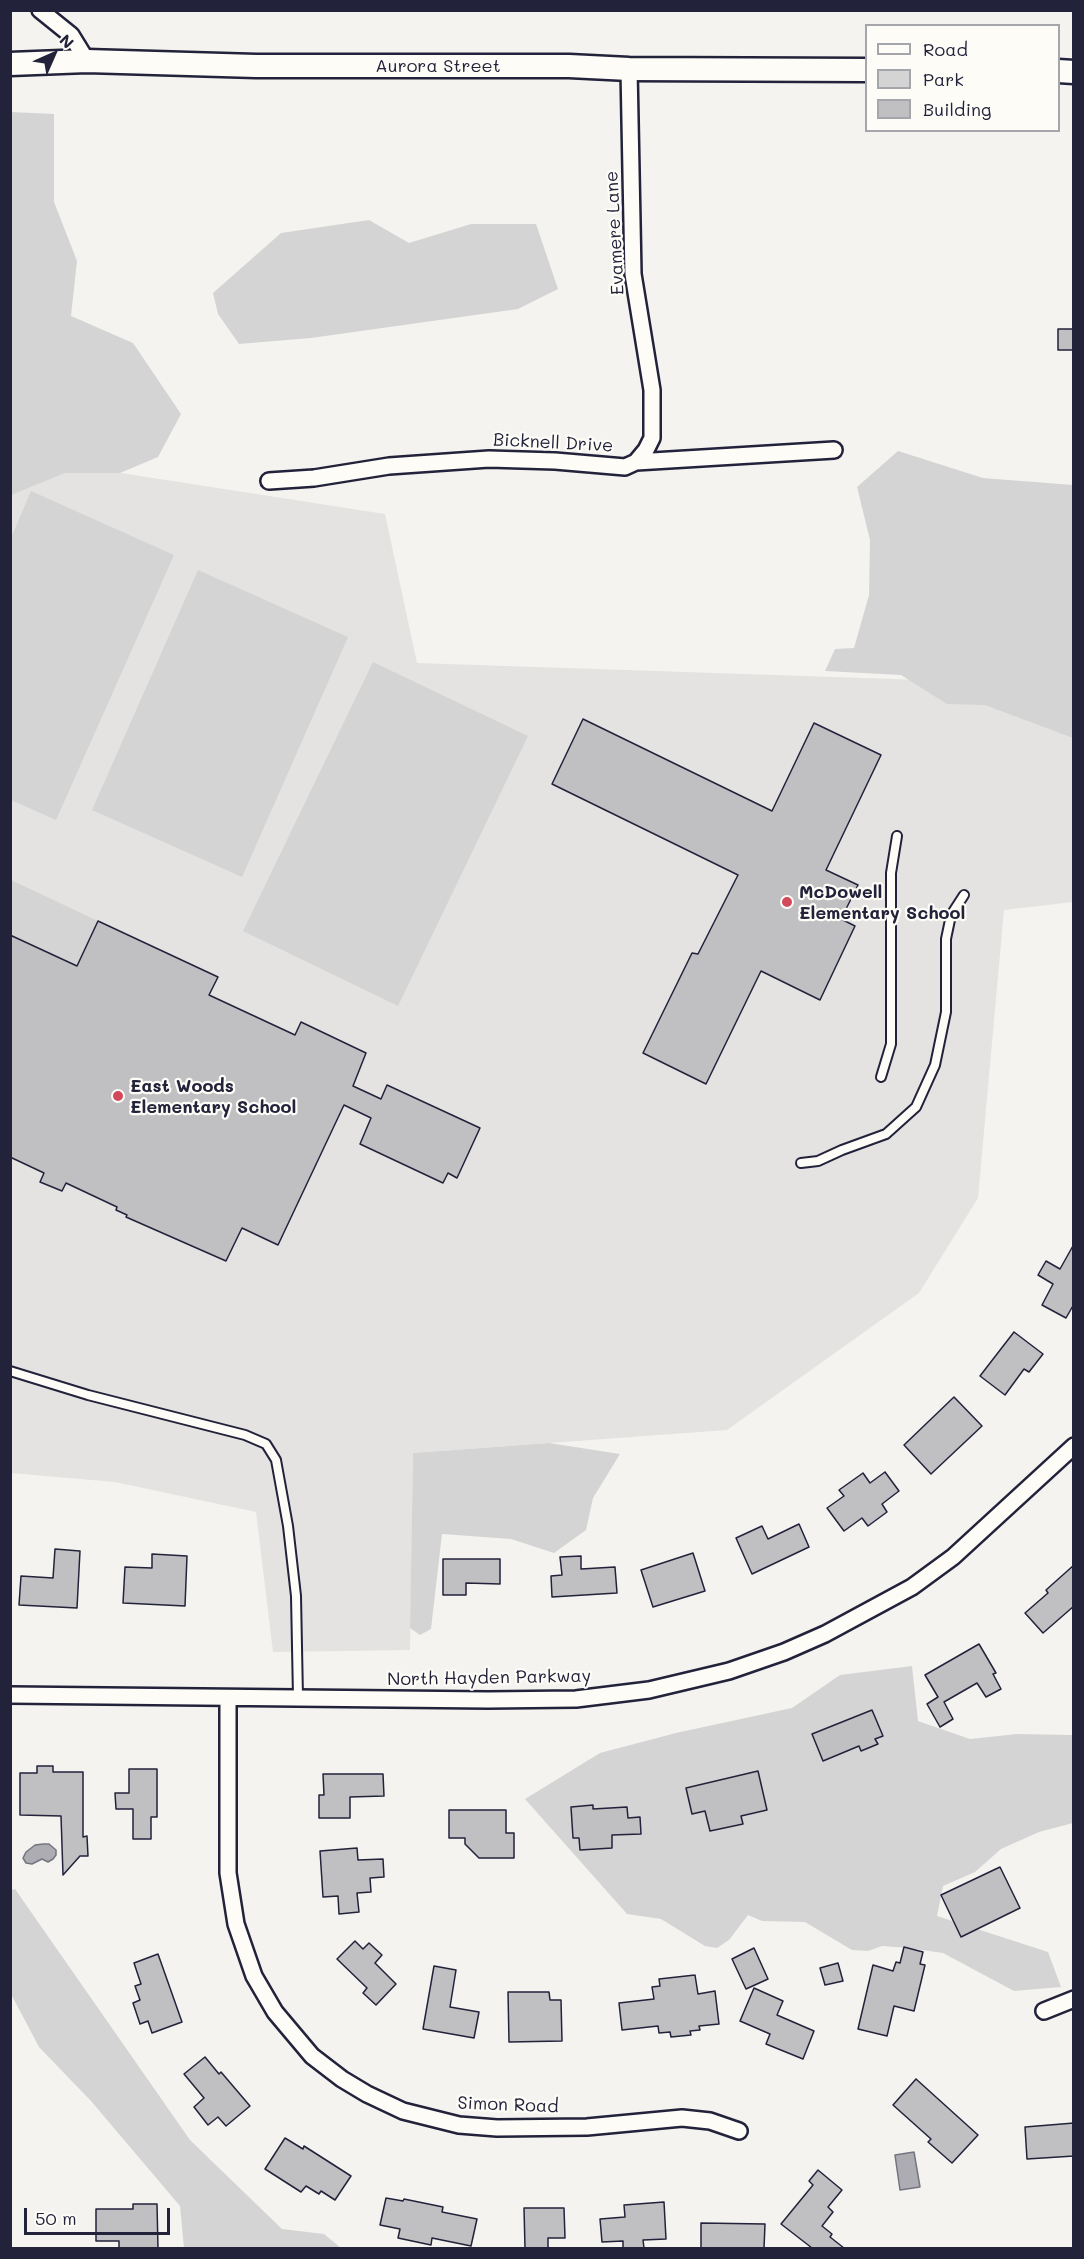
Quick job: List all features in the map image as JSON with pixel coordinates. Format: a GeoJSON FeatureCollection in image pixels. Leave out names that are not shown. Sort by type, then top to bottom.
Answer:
{"type":"FeatureCollection","features":[{"type":"Feature","properties":{"kind":"street"},"geometry":{"type":"LineString","coordinates":[[40,10],[71,35],[87,61]]}},
{"type":"Feature","properties":{"kind":"street","name":"Aurora Street"},"geometry":{"type":"LineString","coordinates":[[10,64],[87,61],[256,66],[569,66],[629,69],[865,70]]}},
{"type":"Feature","properties":{"kind":"street","name":"Evamere Lane"},"geometry":{"type":"LineString","coordinates":[[629,69],[633,274],[652,390],[652,438],[636,462]]}},
{"type":"Feature","properties":{"kind":"street","name":"Bicknell Drive"},"geometry":{"type":"LineString","coordinates":[[269,481],[314,478],[389,466],[489,459],[555,461],[625,467],[636,462],[834,450]]}},
{"type":"Feature","properties":{"kind":"street","name":"North Hayden Parkway"},"geometry":{"type":"LineString","coordinates":[[10,1695],[488,1700],[576,1699],[649,1690],[729,1671],[784,1652],[825,1634],[912,1587],[953,1557],[1074,1446]]}},
{"type":"Feature","properties":{"kind":"street","name":"Simon Road"},"geometry":{"type":"LineString","coordinates":[[228,1698],[228,1873],[236,1924],[254,1976],[275,2012],[312,2056],[342,2079],[403,2111],[459,2125],[497,2128],[587,2127],[682,2118],[710,2121],[739,2131]]}},
{"type":"Feature","properties":{"kind":"street"},"geometry":{"type":"LineString","coordinates":[[1044,2011],[1074,1999]]}},
{"type":"Feature","properties":{"kind":"lane"},"geometry":{"type":"LineString","coordinates":[[881,1077],[891,1044],[891,873],[897,836]]}},
{"type":"Feature","properties":{"kind":"lane"},"geometry":{"type":"LineString","coordinates":[[801,1163],[818,1161],[886,1134],[916,1107],[935,1065],[946,1012],[946,939],[951,915],[964,895]]}},
{"type":"Feature","properties":{"kind":"lane"},"geometry":{"type":"LineString","coordinates":[[10,1371],[88,1395],[245,1435],[266,1444],[276,1460],[288,1526],[296,1596],[298,1697]]}},
{"type":"Feature","properties":{"kind":"shaded area"},"geometry":{"type":"Polygon","coordinates":[[[63,464],[385,514],[417,663],[1073,685],[1073,902],[1004,910],[978,1198],[919,1293],[727,1430],[413,1453],[410,1650],[273,1652],[256,1512],[115,1482],[11,1473],[11,490],[63,464]]]}},
{"type":"Feature","properties":{"kind":"shaded area"},"geometry":{"type":"Polygon","coordinates":[[[49,1844],[56,1850],[53,1859],[48,1862],[42,1859],[32,1864],[26,1863],[23,1858],[26,1852],[35,1845],[49,1844]]]}},
{"type":"Feature","properties":{"kind":"shaded area"},"geometry":{"type":"Polygon","coordinates":[[[914,2152],[920,2187],[900,2190],[895,2155],[914,2152]]]}},
{"type":"Feature","properties":{"kind":"green space"},"geometry":{"type":"Polygon","coordinates":[[[11,112],[54,114],[54,202],[77,261],[71,316],[133,343],[181,414],[158,457],[120,473],[65,473],[11,495],[11,112]]]}},
{"type":"Feature","properties":{"kind":"green space"},"geometry":{"type":"Polygon","coordinates":[[[369,220],[409,243],[471,224],[536,224],[558,289],[518,309],[311,338],[239,344],[218,314],[213,293],[281,233],[369,220]]]}},
{"type":"Feature","properties":{"kind":"green space"},"geometry":{"type":"Polygon","coordinates":[[[898,451],[983,478],[1073,485],[1073,738],[985,705],[947,704],[901,675],[825,671],[835,649],[854,648],[869,595],[870,540],[857,487],[898,451]]]}},
{"type":"Feature","properties":{"kind":"green space"},"geometry":{"type":"Polygon","coordinates":[[[31,491],[174,555],[56,820],[11,800],[11,538],[31,491]]]}},
{"type":"Feature","properties":{"kind":"green space"},"geometry":{"type":"Polygon","coordinates":[[[198,570],[348,637],[242,877],[92,810],[198,570]]]}},
{"type":"Feature","properties":{"kind":"green space"},"geometry":{"type":"Polygon","coordinates":[[[373,662],[528,736],[398,1006],[243,931],[373,662]]]}},
{"type":"Feature","properties":{"kind":"green space"},"geometry":{"type":"Polygon","coordinates":[[[11,880],[98,921],[77,966],[11,935],[11,880]]]}},
{"type":"Feature","properties":{"kind":"green space"},"geometry":{"type":"Polygon","coordinates":[[[549,1443],[620,1454],[593,1498],[586,1530],[554,1553],[511,1539],[442,1534],[431,1629],[420,1635],[410,1628],[413,1453],[549,1443]]]}},
{"type":"Feature","properties":{"kind":"green space"},"geometry":{"type":"Polygon","coordinates":[[[912,1666],[918,1721],[970,1739],[1017,1734],[1073,1735],[1073,1823],[1039,1832],[1001,1849],[975,1872],[943,1886],[937,1916],[1048,1952],[1061,1987],[1014,1991],[943,1953],[882,1946],[868,1951],[852,1950],[805,1922],[762,1921],[748,1915],[729,1940],[717,1948],[705,1946],[661,1919],[627,1914],[525,1799],[600,1753],[676,1733],[792,1708],[840,1675],[912,1666]]]}},
{"type":"Feature","properties":{"kind":"green space"},"geometry":{"type":"Polygon","coordinates":[[[15,1889],[190,2140],[282,2229],[324,2234],[341,2248],[184,2248],[180,2206],[91,2101],[39,2047],[11,1994],[10,1890],[15,1889]]]}},
{"type":"Feature","properties":{"kind":"building"},"geometry":{"type":"Polygon","coordinates":[[[1058,329],[1074,329],[1074,350],[1058,350],[1058,329]]]}},
{"type":"Feature","properties":{"kind":"building","name":"McDowell Elementary School"},"geometry":{"type":"Polygon","coordinates":[[[583,719],[772,811],[814,723],[881,755],[826,870],[858,885],[841,919],[855,926],[820,1000],[761,971],[706,1084],[643,1053],[692,953],[698,954],[738,875],[552,784],[583,719]]]}},
{"type":"Feature","properties":{"kind":"building","name":"East Woods Elementary School"},"geometry":{"type":"Polygon","coordinates":[[[98,921],[218,977],[209,995],[295,1035],[301,1022],[366,1053],[353,1086],[381,1099],[387,1085],[480,1128],[457,1178],[448,1173],[443,1183],[360,1144],[371,1118],[344,1105],[278,1245],[242,1228],[226,1261],[126,1217],[127,1215],[116,1210],[117,1207],[66,1183],[62,1191],[40,1182],[44,1173],[10,1157],[10,935],[77,966],[98,921]]]}},
{"type":"Feature","properties":{"kind":"building"},"geometry":{"type":"Polygon","coordinates":[[[1074,1244],[1074,1304],[1066,1318],[1042,1305],[1053,1284],[1038,1275],[1046,1261],[1060,1269],[1074,1244]]]}},
{"type":"Feature","properties":{"kind":"building"},"geometry":{"type":"Polygon","coordinates":[[[1014,1332],[1043,1354],[1029,1372],[1024,1369],[1005,1395],[980,1376],[1014,1332]]]}},
{"type":"Feature","properties":{"kind":"building"},"geometry":{"type":"Polygon","coordinates":[[[954,1397],[982,1426],[931,1474],[904,1445],[954,1397]]]}},
{"type":"Feature","properties":{"kind":"building"},"geometry":{"type":"Polygon","coordinates":[[[885,1472],[899,1491],[882,1504],[887,1512],[868,1526],[862,1518],[844,1531],[827,1508],[844,1496],[839,1490],[863,1473],[870,1483],[885,1472]]]}},
{"type":"Feature","properties":{"kind":"building"},"geometry":{"type":"Polygon","coordinates":[[[799,1524],[809,1547],[752,1574],[736,1538],[762,1526],[768,1539],[799,1524]]]}},
{"type":"Feature","properties":{"kind":"building"},"geometry":{"type":"Polygon","coordinates":[[[55,1549],[80,1551],[77,1608],[19,1605],[21,1576],[53,1578],[55,1549]]]}},
{"type":"Feature","properties":{"kind":"building"},"geometry":{"type":"Polygon","coordinates":[[[693,1553],[705,1591],[653,1607],[641,1570],[693,1553]]]}},
{"type":"Feature","properties":{"kind":"building"},"geometry":{"type":"Polygon","coordinates":[[[152,1554],[187,1556],[185,1606],[123,1603],[125,1567],[152,1568],[152,1554]]]}},
{"type":"Feature","properties":{"kind":"building"},"geometry":{"type":"Polygon","coordinates":[[[581,1556],[581,1569],[615,1567],[617,1593],[552,1597],[551,1576],[562,1575],[560,1557],[581,1556]]]}},
{"type":"Feature","properties":{"kind":"building"},"geometry":{"type":"Polygon","coordinates":[[[443,1559],[500,1559],[500,1584],[466,1583],[466,1595],[443,1595],[443,1559]]]}},
{"type":"Feature","properties":{"kind":"building"},"geometry":{"type":"Polygon","coordinates":[[[1074,1565],[1074,1606],[1043,1633],[1025,1613],[1048,1593],[1046,1590],[1074,1565]]]}},
{"type":"Feature","properties":{"kind":"building"},"geometry":{"type":"Polygon","coordinates":[[[979,1644],[996,1673],[993,1674],[1001,1689],[986,1697],[977,1683],[944,1702],[953,1719],[940,1727],[927,1704],[938,1697],[925,1675],[979,1644]]]}},
{"type":"Feature","properties":{"kind":"building"},"geometry":{"type":"Polygon","coordinates":[[[872,1710],[883,1736],[875,1739],[878,1744],[861,1751],[859,1746],[823,1761],[812,1734],[872,1710]]]}},
{"type":"Feature","properties":{"kind":"building"},"geometry":{"type":"Polygon","coordinates":[[[37,1766],[53,1766],[53,1772],[83,1772],[83,1837],[87,1836],[88,1856],[80,1856],[63,1875],[61,1816],[20,1815],[20,1773],[37,1773],[37,1766]]]}},
{"type":"Feature","properties":{"kind":"building"},"geometry":{"type":"Polygon","coordinates":[[[129,1769],[157,1769],[157,1817],[151,1817],[151,1839],[133,1839],[133,1809],[116,1809],[115,1793],[129,1793],[129,1769]]]}},
{"type":"Feature","properties":{"kind":"building"},"geometry":{"type":"Polygon","coordinates":[[[758,1771],[767,1810],[741,1816],[743,1824],[710,1831],[705,1811],[692,1814],[686,1788],[758,1771]]]}},
{"type":"Feature","properties":{"kind":"building"},"geometry":{"type":"Polygon","coordinates":[[[323,1774],[383,1774],[384,1796],[350,1797],[350,1818],[319,1818],[319,1795],[324,1795],[323,1774]]]}},
{"type":"Feature","properties":{"kind":"building"},"geometry":{"type":"Polygon","coordinates":[[[593,1805],[593,1809],[627,1807],[628,1818],[640,1817],[641,1834],[612,1835],[612,1848],[580,1850],[579,1838],[573,1838],[571,1807],[593,1805]]]}},
{"type":"Feature","properties":{"kind":"building"},"geometry":{"type":"Polygon","coordinates":[[[449,1810],[506,1810],[506,1833],[514,1833],[514,1858],[479,1858],[465,1844],[465,1838],[449,1838],[449,1810]]]}},
{"type":"Feature","properties":{"kind":"building"},"geometry":{"type":"Polygon","coordinates":[[[357,1848],[358,1860],[383,1859],[384,1877],[370,1878],[371,1892],[357,1893],[359,1912],[339,1914],[338,1896],[323,1897],[320,1851],[357,1848]]]}},
{"type":"Feature","properties":{"kind":"building"},"geometry":{"type":"Polygon","coordinates":[[[1000,1867],[1020,1908],[961,1937],[941,1895],[1000,1867]]]}},
{"type":"Feature","properties":{"kind":"building"},"geometry":{"type":"Polygon","coordinates":[[[355,1941],[363,1949],[369,1943],[382,1955],[375,1963],[396,1984],[376,2005],[363,1993],[367,1988],[337,1959],[355,1941]]]}},
{"type":"Feature","properties":{"kind":"building"},"geometry":{"type":"Polygon","coordinates":[[[904,1947],[923,1952],[920,1964],[925,1965],[914,2011],[894,2006],[887,2036],[858,2029],[873,1965],[893,1971],[896,1962],[900,1963],[904,1947]]]}},
{"type":"Feature","properties":{"kind":"building"},"geometry":{"type":"Polygon","coordinates":[[[754,1948],[768,1979],[746,1989],[732,1959],[754,1948]]]}},
{"type":"Feature","properties":{"kind":"building"},"geometry":{"type":"Polygon","coordinates":[[[158,1954],[182,2022],[152,2033],[148,2021],[140,2024],[133,2003],[140,2000],[135,1986],[141,1984],[134,1963],[158,1954]]]}},
{"type":"Feature","properties":{"kind":"building"},"geometry":{"type":"Polygon","coordinates":[[[838,1963],[843,1981],[825,1985],[820,1968],[838,1963]]]}},
{"type":"Feature","properties":{"kind":"building"},"geometry":{"type":"Polygon","coordinates":[[[434,1966],[456,1970],[450,2007],[479,2012],[474,2038],[423,2029],[434,1966]]]}},
{"type":"Feature","properties":{"kind":"building"},"geometry":{"type":"Polygon","coordinates":[[[695,1975],[698,1994],[715,1991],[719,2024],[699,2026],[700,2030],[690,2031],[691,2035],[671,2037],[670,2032],[659,2033],[658,2026],[622,2030],[619,2003],[654,1999],[652,1987],[660,1986],[659,1979],[695,1975]]]}},
{"type":"Feature","properties":{"kind":"building"},"geometry":{"type":"Polygon","coordinates":[[[754,1988],[783,2001],[777,2015],[814,2031],[803,2059],[766,2044],[770,2034],[740,2021],[754,1988]]]}},
{"type":"Feature","properties":{"kind":"building"},"geometry":{"type":"Polygon","coordinates":[[[508,1992],[549,1992],[550,2000],[561,2000],[562,2041],[509,2042],[508,1992]]]}},
{"type":"Feature","properties":{"kind":"building"},"geometry":{"type":"Polygon","coordinates":[[[205,2057],[250,2106],[226,2126],[218,2117],[208,2125],[194,2107],[204,2098],[184,2074],[205,2057]]]}},
{"type":"Feature","properties":{"kind":"building"},"geometry":{"type":"Polygon","coordinates":[[[916,2079],[978,2135],[952,2163],[928,2142],[931,2139],[893,2105],[916,2079]]]}},
{"type":"Feature","properties":{"kind":"building"},"geometry":{"type":"Polygon","coordinates":[[[1074,2123],[1074,2156],[1027,2159],[1025,2127],[1074,2123]]]}},
{"type":"Feature","properties":{"kind":"building"},"geometry":{"type":"Polygon","coordinates":[[[285,2138],[303,2149],[304,2146],[351,2176],[335,2200],[321,2191],[319,2194],[306,2186],[301,2192],[265,2169],[285,2138]]]}},
{"type":"Feature","properties":{"kind":"building"},"geometry":{"type":"Polygon","coordinates":[[[818,2170],[842,2190],[828,2207],[833,2212],[822,2226],[832,2234],[830,2237],[844,2248],[812,2248],[781,2224],[813,2185],[809,2181],[818,2170]]]}},
{"type":"Feature","properties":{"kind":"building"},"geometry":{"type":"Polygon","coordinates":[[[386,2198],[403,2201],[404,2199],[443,2207],[442,2212],[477,2219],[471,2246],[432,2238],[431,2245],[398,2238],[400,2229],[380,2225],[386,2198]]]}},
{"type":"Feature","properties":{"kind":"building"},"geometry":{"type":"Polygon","coordinates":[[[664,2202],[666,2239],[643,2240],[644,2248],[623,2248],[623,2241],[602,2242],[600,2219],[625,2217],[624,2205],[664,2202]]]}},
{"type":"Feature","properties":{"kind":"building"},"geometry":{"type":"Polygon","coordinates":[[[133,2204],[157,2204],[158,2248],[119,2248],[119,2241],[96,2241],[96,2209],[133,2209],[133,2204]]]}},
{"type":"Feature","properties":{"kind":"building"},"geometry":{"type":"Polygon","coordinates":[[[524,2208],[564,2208],[565,2238],[548,2238],[548,2248],[525,2248],[524,2208]]]}},
{"type":"Feature","properties":{"kind":"building"},"geometry":{"type":"Polygon","coordinates":[[[701,2223],[765,2224],[764,2248],[701,2248],[701,2223]]]}},
{"type":"Feature","properties":{"kind":"place","name":"McDowell Elementary School"},"geometry":{"type":"Point","coordinates":[787,902]}},
{"type":"Feature","properties":{"kind":"place","name":"East Woods Elementary School"},"geometry":{"type":"Point","coordinates":[118,1096]}}]}
